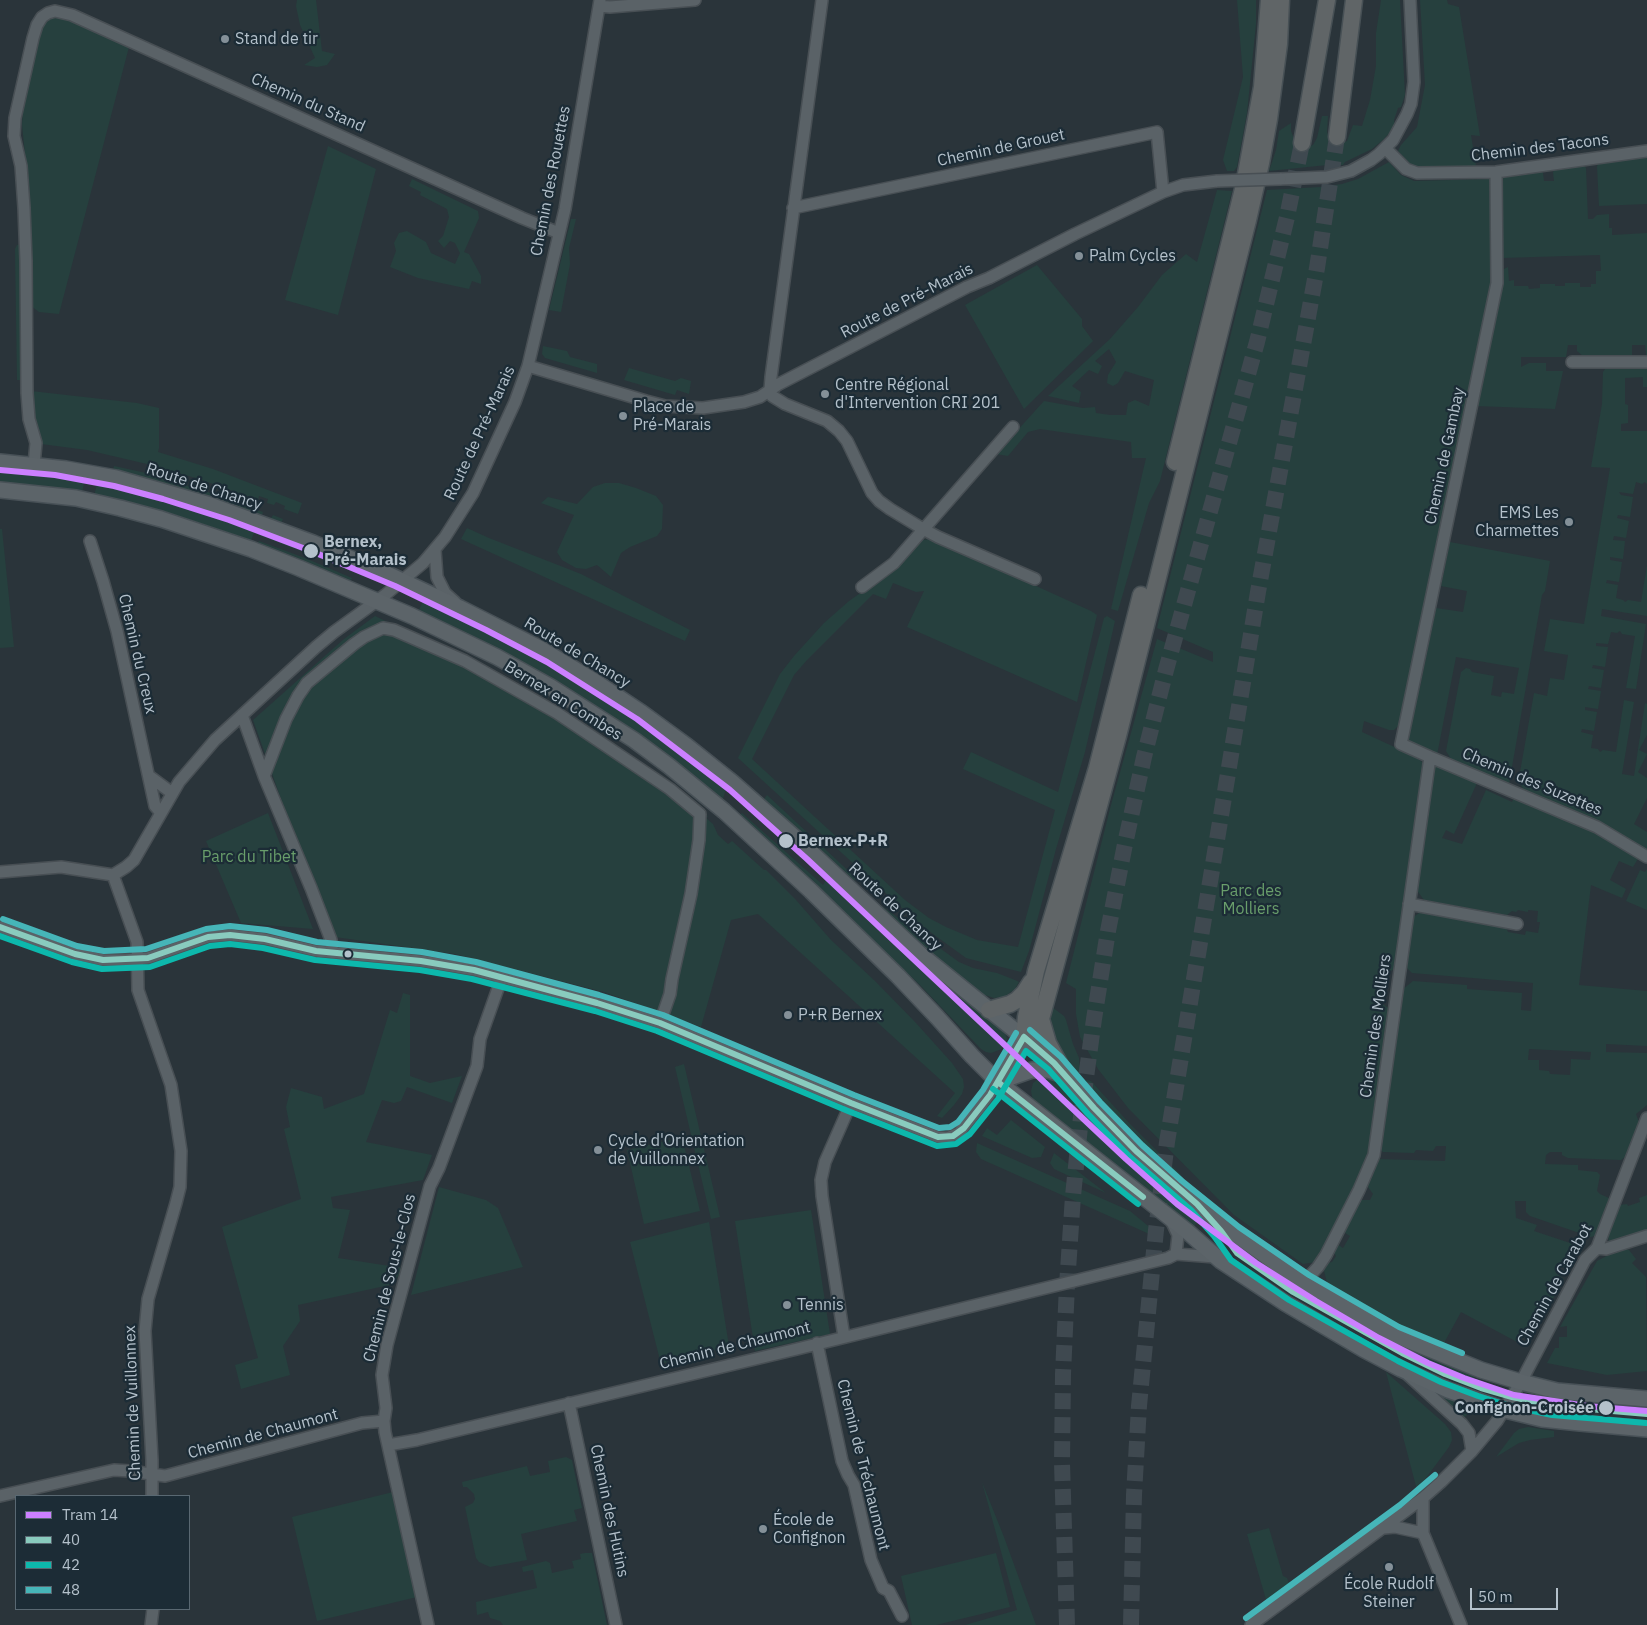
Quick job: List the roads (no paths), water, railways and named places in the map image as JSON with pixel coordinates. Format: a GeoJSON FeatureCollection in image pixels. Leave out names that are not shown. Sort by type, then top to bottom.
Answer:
{"type":"FeatureCollection","features":[{"type":"Feature","properties":{"kind":"highway"},"geometry":{"type":"LineString","coordinates":[[1024,1037],[1026,1017],[1036,971],[1108,727],[1236,220],[1253,142],[1262,87],[1268,0]]}},
{"type":"Feature","properties":{"kind":"highway"},"geometry":{"type":"LineString","coordinates":[[1024,1037],[1041,1019],[1118,736],[1255,192],[1276,70],[1281,0]]}},
{"type":"Feature","properties":{"kind":"highway"},"geometry":{"type":"LineString","coordinates":[[1302,144],[1328,0]]}},
{"type":"Feature","properties":{"kind":"highway"},"geometry":{"type":"LineString","coordinates":[[1337,137],[1354,0]]}},
{"type":"Feature","properties":{"kind":"highway"},"geometry":{"type":"LineString","coordinates":[[989,1010],[1010,1004],[1020,998],[1036,971]]}},
{"type":"Feature","properties":{"kind":"highway"},"geometry":{"type":"LineString","coordinates":[[1041,1019],[1048,1043],[1066,1076]]}},
{"type":"Feature","properties":{"kind":"main road","name":"Route de Chancy"},"geometry":{"type":"LineString","coordinates":[[0,462],[34,465],[116,478],[194,500],[313,543],[402,580],[504,629],[564,663],[617,696],[687,746],[755,801],[920,954],[1048,1057],[1121,1137],[1176,1188],[1234,1234],[1304,1282],[1395,1335],[1459,1362],[1551,1390],[1647,1399]]}},
{"type":"Feature","properties":{"kind":"main road"},"geometry":{"type":"LineString","coordinates":[[0,490],[32,492],[90,501],[161,519],[207,534],[299,568],[377,601],[505,661],[583,707],[669,766],[732,818],[811,891],[898,976],[998,1082],[1170,1220],[1188,1232],[1215,1257],[1363,1349],[1401,1369],[1448,1390],[1505,1410],[1560,1421],[1647,1428]]}},
{"type":"Feature","properties":{"kind":"main road"},"geometry":{"type":"LineString","coordinates":[[998,1082],[1024,1037]]}},
{"type":"Feature","properties":{"kind":"main road"},"geometry":{"type":"LineString","coordinates":[[998,1082],[1032,1070],[1048,1070],[1066,1076]]}},
{"type":"Feature","properties":{"kind":"street"},"geometry":{"type":"LineString","coordinates":[[599,3],[610,7],[694,0]]}},
{"type":"Feature","properties":{"kind":"street"},"geometry":{"type":"LineString","coordinates":[[822,0],[771,377],[770,390],[772,396],[776,400],[827,421],[839,431],[847,441],[872,493],[879,500],[923,529],[1035,579]]}},
{"type":"Feature","properties":{"kind":"street","name":"Route de Pré-Marais"},"geometry":{"type":"LineString","coordinates":[[377,601],[435,550],[455,522],[473,492],[515,402],[528,366],[665,406],[690,408],[734,405],[760,397],[779,384],[961,291],[1163,192],[1183,185],[1217,181],[1327,177],[1345,172],[1371,160],[1386,148],[1404,123],[1414,82],[1410,0]]}},
{"type":"Feature","properties":{"kind":"street","name":"Chemin des Rouettes"},"geometry":{"type":"LineString","coordinates":[[528,366],[565,208],[599,3]]}},
{"type":"Feature","properties":{"kind":"street","name":"Chemin du Stand"},"geometry":{"type":"LineString","coordinates":[[34,465],[36,443],[29,419],[27,393],[24,208],[21,166],[14,136],[15,118],[33,38],[42,17],[48,13],[55,11],[72,15],[559,233]]}},
{"type":"Feature","properties":{"kind":"street","name":"Chemin de Grouet"},"geometry":{"type":"LineString","coordinates":[[793,208],[1157,132],[1163,192]]}},
{"type":"Feature","properties":{"kind":"street","name":"Chemin des Tacons"},"geometry":{"type":"LineString","coordinates":[[1386,148],[1406,169],[1417,173],[1496,172],[1647,151]]}},
{"type":"Feature","properties":{"kind":"street","name":"Chemin de Gambay"},"geometry":{"type":"LineString","coordinates":[[1401,744],[1497,283],[1496,172]]}},
{"type":"Feature","properties":{"kind":"street"},"geometry":{"type":"LineString","coordinates":[[1572,362],[1647,362]]}},
{"type":"Feature","properties":{"kind":"street"},"geometry":{"type":"LineString","coordinates":[[862,587],[894,563],[912,544],[1013,427]]}},
{"type":"Feature","properties":{"kind":"street","name":"Chemin du Creux"},"geometry":{"type":"LineString","coordinates":[[90,541],[117,631],[155,806],[160,813]]}},
{"type":"Feature","properties":{"kind":"street"},"geometry":{"type":"LineString","coordinates":[[435,550],[437,577],[445,593],[460,608]]}},
{"type":"Feature","properties":{"kind":"street"},"geometry":{"type":"LineString","coordinates":[[0,872],[61,867],[113,875],[134,860],[172,793],[200,756],[242,714],[334,632],[377,601]]}},
{"type":"Feature","properties":{"kind":"street","name":"Bernex en Combes"},"geometry":{"type":"LineString","coordinates":[[264,776],[286,719],[298,696],[307,684],[364,637],[383,628],[394,630],[465,662],[557,713],[670,789],[700,814],[699,840],[691,894],[670,994],[660,1024]]}},
{"type":"Feature","properties":{"kind":"street"},"geometry":{"type":"LineString","coordinates":[[242,714],[264,776],[331,940],[333,953]]}},
{"type":"Feature","properties":{"kind":"street","name":"Chemin des Suzettes"},"geometry":{"type":"LineString","coordinates":[[1401,744],[1597,827],[1647,858]]}},
{"type":"Feature","properties":{"kind":"street","name":"Chemin des Molliers"},"geometry":{"type":"LineString","coordinates":[[1304,1282],[1318,1267],[1326,1254],[1359,1190],[1374,1155],[1430,757]]}},
{"type":"Feature","properties":{"kind":"street"},"geometry":{"type":"LineString","coordinates":[[149,776],[172,793]]}},
{"type":"Feature","properties":{"kind":"street"},"geometry":{"type":"LineString","coordinates":[[113,875],[137,942],[138,959]]}},
{"type":"Feature","properties":{"kind":"street"},"geometry":{"type":"LineString","coordinates":[[1410,904],[1517,924]]}},
{"type":"Feature","properties":{"kind":"street"},"geometry":{"type":"LineString","coordinates":[[0,928],[84,957],[103,960],[138,959],[159,955],[208,937],[221,935],[252,937],[307,950],[434,962],[502,977],[597,1003],[660,1024],[927,1134],[947,1138],[964,1128],[998,1082]]}},
{"type":"Feature","properties":{"kind":"street","name":"Chemin de Vuillonnex"},"geometry":{"type":"LineString","coordinates":[[138,959],[138,990],[171,1085],[180,1139],[181,1163],[176,1203],[148,1298],[145,1331],[152,1495]]}},
{"type":"Feature","properties":{"kind":"street","name":"Chemin de Sous-le-Clos"},"geometry":{"type":"LineString","coordinates":[[428,1625],[384,1432],[386,1408],[382,1375],[387,1345],[430,1186],[439,1168],[476,1066],[480,1039],[502,977]]}},
{"type":"Feature","properties":{"kind":"street"},"geometry":{"type":"LineString","coordinates":[[844,1337],[821,1180],[825,1162],[851,1103]]}},
{"type":"Feature","properties":{"kind":"street","name":"Chemin de Carabot"},"geometry":{"type":"LineString","coordinates":[[1251,1625],[1384,1528],[1442,1482],[1472,1451],[1505,1410],[1585,1260],[1597,1248],[1647,1118]]}},
{"type":"Feature","properties":{"kind":"street"},"geometry":{"type":"LineString","coordinates":[[1170,1220],[1178,1235],[1176,1254]]}},
{"type":"Feature","properties":{"kind":"street"},"geometry":{"type":"LineString","coordinates":[[1597,1248],[1606,1250],[1647,1236]]}},
{"type":"Feature","properties":{"kind":"street","name":"Chemin de Chaumont"},"geometry":{"type":"LineString","coordinates":[[388,1445],[844,1337],[1168,1258],[1176,1254],[1215,1257]]}},
{"type":"Feature","properties":{"kind":"street","name":"Chemin de Tréchaumont"},"geometry":{"type":"LineString","coordinates":[[817,1343],[842,1462],[854,1485],[871,1560],[883,1588],[888,1591],[902,1616]]}},
{"type":"Feature","properties":{"kind":"street"},"geometry":{"type":"LineString","coordinates":[[1401,1369],[1462,1424],[1469,1433],[1472,1451]]}},
{"type":"Feature","properties":{"kind":"street","name":"Chemin des Hutins"},"geometry":{"type":"LineString","coordinates":[[570,1403],[616,1625]]}},
{"type":"Feature","properties":{"kind":"street","name":"Chemin de Chaumont"},"geometry":{"type":"LineString","coordinates":[[0,1496],[114,1470],[165,1476],[176,1474],[362,1424],[384,1421]]}},
{"type":"Feature","properties":{"kind":"street"},"geometry":{"type":"LineString","coordinates":[[1423,1498],[1423,1533],[1461,1625]]}},
{"type":"Feature","properties":{"kind":"street"},"geometry":{"type":"LineString","coordinates":[[1384,1528],[1395,1527],[1423,1533]]}},
{"type":"Feature","properties":{"kind":"street"},"geometry":{"type":"LineString","coordinates":[[151,1625],[153,1610]]}},
{"type":"Feature","properties":{"kind":"tunnel"},"geometry":{"type":"LineString","coordinates":[[1131,1625],[1134,1495],[1139,1406],[1156,1230],[1167,1142],[1258,592],[1317,268],[1337,137]]}},
{"type":"Feature","properties":{"kind":"tunnel"},"geometry":{"type":"LineString","coordinates":[[1067,1625],[1062,1463],[1063,1374],[1073,1196],[1082,1107],[1094,1019],[1108,931],[1144,757],[1166,670],[1257,342],[1287,217],[1302,143]]}},
{"type":"Feature","properties":{"kind":"tram line","name":"14"},"geometry":{"type":"LineString","coordinates":[[0,470],[55,475],[114,486],[229,520],[395,586],[547,662],[637,719],[730,790],[807,859],[1126,1159],[1177,1204],[1256,1263],[1379,1338],[1428,1363],[1464,1378],[1514,1395],[1587,1406],[1647,1411]]}},
{"type":"Feature","properties":{"kind":"place","name":"Stand de tir"},"geometry":{"type":"Point","coordinates":[225,39]}},
{"type":"Feature","properties":{"kind":"place","name":"Palm Cycles"},"geometry":{"type":"Point","coordinates":[1079,256]}},
{"type":"Feature","properties":{"kind":"place","name":"Centre Régional d'Intervention CRI 201"},"geometry":{"type":"Point","coordinates":[825,394]}},
{"type":"Feature","properties":{"kind":"place","name":"Place de Pré-Marais"},"geometry":{"type":"Point","coordinates":[623,416]}},
{"type":"Feature","properties":{"kind":"place","name":"EMS Les Charmettes"},"geometry":{"type":"Point","coordinates":[1569,522]}},
{"type":"Feature","properties":{"kind":"place","name":"Bernex, Pré-Marais"},"geometry":{"type":"Point","coordinates":[311,551]}},
{"type":"Feature","properties":{"kind":"place","name":"Bernex-P+R"},"geometry":{"type":"Point","coordinates":[786,841]}},
{"type":"Feature","properties":{"kind":"place","name":"P+R Bernex"},"geometry":{"type":"Point","coordinates":[788,1015]}},
{"type":"Feature","properties":{"kind":"place","name":"Cycle d'Orientation de Vuillonnex"},"geometry":{"type":"Point","coordinates":[598,1150]}},
{"type":"Feature","properties":{"kind":"place","name":"Tennis"},"geometry":{"type":"Point","coordinates":[787,1305]}},
{"type":"Feature","properties":{"kind":"place","name":"Confignon-Croisée"},"geometry":{"type":"Point","coordinates":[1606,1408]}},
{"type":"Feature","properties":{"kind":"place","name":"École de Confignon"},"geometry":{"type":"Point","coordinates":[763,1529]}},
{"type":"Feature","properties":{"kind":"place","name":"École Rudolf Steiner"},"geometry":{"type":"Point","coordinates":[1389,1567]}},
{"type":"Feature","properties":{"kind":"park label","name":"Parc du Tibet"},"geometry":{"type":"Point","coordinates":[249,857]}},
{"type":"Feature","properties":{"kind":"park label","name":"Parc des Molliers"},"geometry":{"type":"Point","coordinates":[1251,900]}}]}
